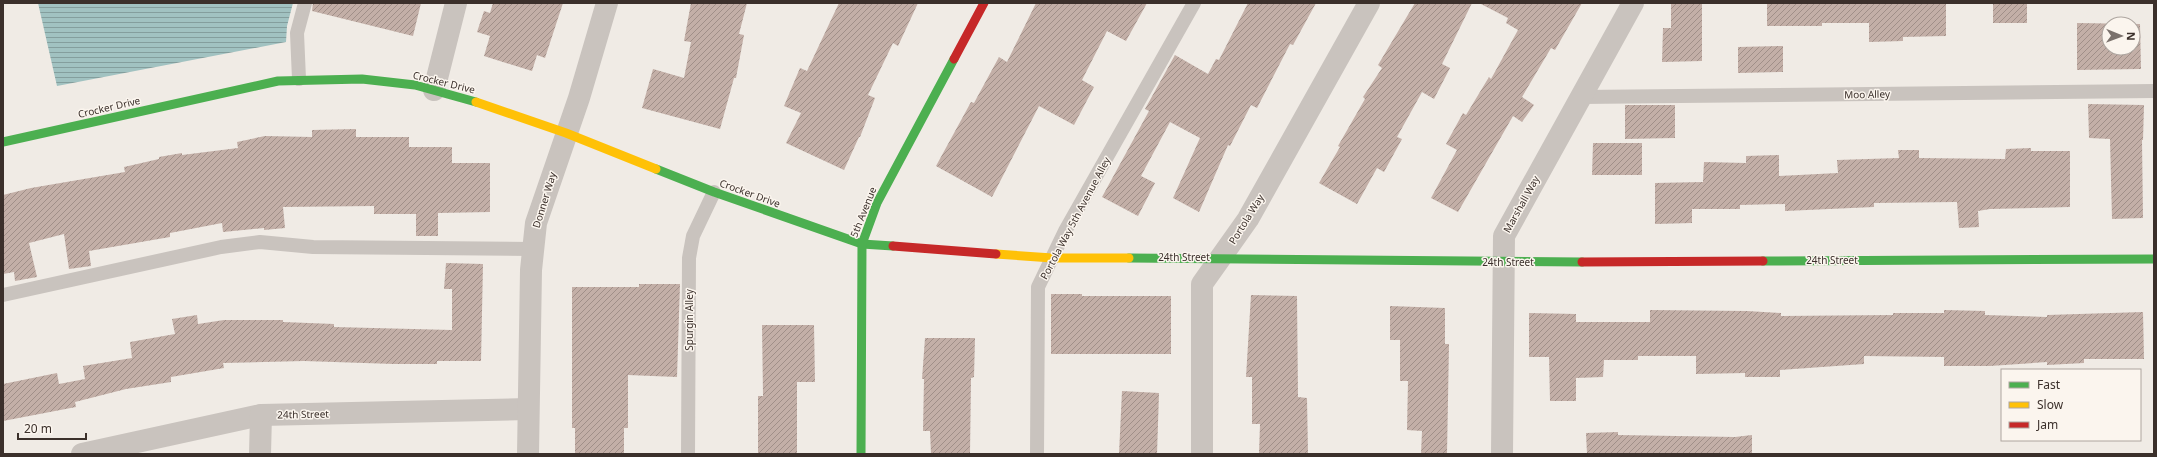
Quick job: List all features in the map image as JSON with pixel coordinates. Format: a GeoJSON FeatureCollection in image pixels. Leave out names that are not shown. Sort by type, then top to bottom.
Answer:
{"type":"FeatureCollection","features":[{"type":"Feature","properties":{"kind":"street"},"geometry":{"type":"LineString","coordinates":[[434,90],[456,3]]}},
{"type":"Feature","properties":{"kind":"street","name":"Donner Way"},"geometry":{"type":"LineString","coordinates":[[528,454],[532,249],[540,209],[579,98],[607,3]]}},
{"type":"Feature","properties":{"kind":"street","name":"5th Avenue"},"geometry":{"type":"LineString","coordinates":[[861,454],[862,244],[877,203],[984,3]]}},
{"type":"Feature","properties":{"kind":"street","name":"Portola Way"},"geometry":{"type":"LineString","coordinates":[[1202,454],[1202,284],[1248,219],[1368,3]]}},
{"type":"Feature","properties":{"kind":"street","name":"Marshall Way"},"geometry":{"type":"LineString","coordinates":[[1502,454],[1504,236],[1633,3]]}},
{"type":"Feature","properties":{"kind":"street","name":"Crocker Drive"},"geometry":{"type":"LineString","coordinates":[[3,142],[278,81],[299,79],[362,79],[392,81],[434,90],[476,102],[566,133],[714,192],[862,244]]}},
{"type":"Feature","properties":{"kind":"street","name":"24th Street"},"geometry":{"type":"LineString","coordinates":[[862,244],[1052,258],[1222,257],[1504,262],[2154,259]]}},
{"type":"Feature","properties":{"kind":"street","name":"24th Street"},"geometry":{"type":"LineString","coordinates":[[82,454],[261,414],[528,409]]}},
{"type":"Feature","properties":{"kind":"street"},"geometry":{"type":"LineString","coordinates":[[260,454],[261,414]]}},
{"type":"Feature","properties":{"kind":"lane"},"geometry":{"type":"LineString","coordinates":[[299,79],[297,33],[305,3]]}},
{"type":"Feature","properties":{"kind":"lane","name":"Portola Way 5th Avenue Alley"},"geometry":{"type":"LineString","coordinates":[[1037,454],[1038,287],[1052,258],[1194,3]]}},
{"type":"Feature","properties":{"kind":"lane","name":"Moo Alley"},"geometry":{"type":"LineString","coordinates":[[1581,97],[2154,91]]}},
{"type":"Feature","properties":{"kind":"lane","name":"Spurgin Alley"},"geometry":{"type":"LineString","coordinates":[[688,454],[689,258],[693,236],[714,192]]}},
{"type":"Feature","properties":{"kind":"lane"},"geometry":{"type":"LineString","coordinates":[[3,295],[221,247],[260,242],[313,247],[532,249]]}},
{"type":"Feature","properties":{"kind":"water"},"geometry":{"type":"Polygon","coordinates":[[[38,3],[293,3],[287,26],[286,42],[57,86],[38,3]]]}},
{"type":"Feature","properties":{"kind":"building"},"geometry":{"type":"Polygon","coordinates":[[[313,3],[421,3],[413,36],[312,11],[313,3]]]}},
{"type":"Feature","properties":{"kind":"building"},"geometry":{"type":"Polygon","coordinates":[[[493,3],[563,3],[545,58],[537,55],[532,71],[484,56],[490,36],[477,32],[484,11],[490,13],[493,3]]]}},
{"type":"Feature","properties":{"kind":"building"},"geometry":{"type":"Polygon","coordinates":[[[691,3],[747,3],[739,34],[744,35],[736,78],[734,78],[720,129],[642,108],[653,69],[684,78],[691,42],[684,41],[691,3]]]}},
{"type":"Feature","properties":{"kind":"building"},"geometry":{"type":"Polygon","coordinates":[[[839,3],[918,3],[898,46],[893,43],[868,95],[875,98],[860,137],[844,170],[786,143],[801,113],[784,106],[800,68],[807,71],[839,3]]]}},
{"type":"Feature","properties":{"kind":"building"},"geometry":{"type":"Polygon","coordinates":[[[1036,3],[1147,3],[1126,41],[1107,31],[1082,80],[1094,87],[1074,125],[1039,106],[992,197],[936,166],[971,102],[974,103],[999,57],[1007,62],[1036,3]]]}},
{"type":"Feature","properties":{"kind":"building"},"geometry":{"type":"Polygon","coordinates":[[[1248,3],[1316,3],[1293,45],[1290,44],[1257,108],[1251,105],[1230,146],[1228,145],[1199,212],[1173,198],[1200,138],[1170,122],[1141,176],[1155,183],[1138,216],[1102,197],[1149,111],[1145,109],[1175,55],[1208,74],[1216,59],[1219,60],[1248,3]]]}},
{"type":"Feature","properties":{"kind":"building"},"geometry":{"type":"Polygon","coordinates":[[[1415,3],[1472,3],[1442,64],[1450,68],[1434,99],[1422,92],[1397,137],[1402,139],[1384,172],[1377,168],[1357,204],[1319,183],[1365,99],[1363,97],[1382,68],[1378,65],[1415,3]]]}},
{"type":"Feature","properties":{"kind":"building"},"geometry":{"type":"Polygon","coordinates":[[[1479,3],[1582,3],[1555,50],[1551,48],[1522,97],[1534,105],[1522,122],[1513,116],[1458,212],[1431,198],[1457,150],[1446,144],[1463,113],[1466,115],[1489,77],[1491,79],[1518,30],[1506,23],[1508,18],[1479,3]]]}},
{"type":"Feature","properties":{"kind":"building"},"geometry":{"type":"Polygon","coordinates":[[[1671,3],[1702,3],[1702,61],[1662,62],[1663,28],[1671,28],[1671,3]]]}},
{"type":"Feature","properties":{"kind":"building"},"geometry":{"type":"Polygon","coordinates":[[[1767,3],[1946,3],[1946,36],[1903,37],[1903,41],[1869,42],[1869,23],[1822,23],[1822,26],[1767,26],[1767,3]]]}},
{"type":"Feature","properties":{"kind":"building"},"geometry":{"type":"Polygon","coordinates":[[[1993,3],[2027,3],[2027,23],[1993,23],[1993,3]]]}},
{"type":"Feature","properties":{"kind":"building"},"geometry":{"type":"Polygon","coordinates":[[[2077,23],[2101,23],[2101,56],[2141,56],[2141,69],[2077,70],[2077,23]]]}},
{"type":"Feature","properties":{"kind":"building"},"geometry":{"type":"Polygon","coordinates":[[[1783,46],[1783,72],[1738,73],[1738,47],[1783,46]]]}},
{"type":"Feature","properties":{"kind":"building"},"geometry":{"type":"Polygon","coordinates":[[[2088,104],[2144,105],[2142,140],[2143,218],[2112,219],[2110,139],[2089,138],[2088,104]]]}},
{"type":"Feature","properties":{"kind":"building"},"geometry":{"type":"Polygon","coordinates":[[[1625,105],[1675,105],[1675,138],[1625,139],[1625,105]]]}},
{"type":"Feature","properties":{"kind":"building"},"geometry":{"type":"Polygon","coordinates":[[[356,129],[356,137],[409,137],[409,147],[452,147],[452,163],[490,163],[490,212],[438,213],[438,236],[416,236],[416,214],[374,214],[374,206],[283,207],[285,228],[264,230],[264,228],[223,232],[222,223],[170,233],[170,237],[89,251],[91,266],[69,269],[64,234],[29,243],[37,277],[15,281],[14,272],[3,274],[3,195],[31,188],[125,172],[124,167],[159,159],[159,157],[182,153],[182,155],[238,148],[237,142],[265,136],[312,137],[312,130],[356,129]]]}},
{"type":"Feature","properties":{"kind":"building"},"geometry":{"type":"Polygon","coordinates":[[[1593,143],[1642,143],[1642,175],[1592,175],[1593,143]]]}},
{"type":"Feature","properties":{"kind":"building"},"geometry":{"type":"Polygon","coordinates":[[[2031,148],[2031,151],[2070,151],[2070,207],[1990,209],[1978,211],[1979,227],[1959,228],[1957,202],[1874,203],[1874,207],[1785,211],[1785,204],[1740,205],[1740,209],[1692,209],[1692,223],[1655,224],[1655,183],[1703,182],[1704,162],[1746,163],[1746,156],[1779,155],[1779,176],[1838,173],[1837,160],[1899,158],[1898,150],[1919,150],[1919,158],[2005,159],[2006,149],[2031,148]]]}},
{"type":"Feature","properties":{"kind":"building"},"geometry":{"type":"Polygon","coordinates":[[[446,263],[483,264],[481,361],[437,361],[437,364],[304,361],[223,363],[224,368],[171,377],[171,382],[126,389],[75,402],[76,407],[3,421],[3,384],[57,373],[59,384],[85,379],[83,366],[132,358],[130,342],[175,334],[172,319],[197,315],[198,324],[224,320],[283,320],[283,322],[334,324],[334,327],[452,330],[452,289],[444,289],[446,263]]]}},
{"type":"Feature","properties":{"kind":"building"},"geometry":{"type":"Polygon","coordinates":[[[639,284],[680,284],[677,377],[628,375],[628,428],[624,428],[624,454],[575,454],[575,428],[572,428],[572,287],[639,287],[639,284]]]}},
{"type":"Feature","properties":{"kind":"building"},"geometry":{"type":"Polygon","coordinates":[[[1051,294],[1082,294],[1082,296],[1171,296],[1171,354],[1051,354],[1051,294]]]}},
{"type":"Feature","properties":{"kind":"building"},"geometry":{"type":"Polygon","coordinates":[[[1251,295],[1297,296],[1298,397],[1307,398],[1308,454],[1259,454],[1260,424],[1252,424],[1252,377],[1246,377],[1251,295]]]}},
{"type":"Feature","properties":{"kind":"building"},"geometry":{"type":"Polygon","coordinates":[[[1390,306],[1445,308],[1445,344],[1449,344],[1447,454],[1421,454],[1422,431],[1407,430],[1408,381],[1400,381],[1400,340],[1390,340],[1390,306]]]}},
{"type":"Feature","properties":{"kind":"building"},"geometry":{"type":"Polygon","coordinates":[[[1650,310],[1747,311],[1781,313],[1781,316],[1893,315],[1893,313],[1944,313],[1944,310],[1985,311],[1985,315],[2047,317],[2047,315],[2143,312],[2144,359],[2084,359],[2084,363],[2047,365],[2047,362],[1990,366],[1944,366],[1944,357],[1864,356],[1864,364],[1780,370],[1780,377],[1745,377],[1745,373],[1696,374],[1696,356],[1638,356],[1638,360],[1604,360],[1603,377],[1576,378],[1576,401],[1550,401],[1549,357],[1529,357],[1529,313],[1576,314],[1576,322],[1650,322],[1650,310]]]}},
{"type":"Feature","properties":{"kind":"building"},"geometry":{"type":"Polygon","coordinates":[[[762,325],[814,325],[815,382],[797,382],[797,454],[758,454],[758,396],[763,396],[762,325]]]}},
{"type":"Feature","properties":{"kind":"building"},"geometry":{"type":"Polygon","coordinates":[[[925,338],[975,338],[974,377],[971,378],[970,454],[931,454],[930,431],[923,431],[924,379],[922,379],[925,338]]]}},
{"type":"Feature","properties":{"kind":"building"},"geometry":{"type":"Polygon","coordinates":[[[1122,391],[1159,393],[1157,454],[1119,454],[1122,391]]]}},
{"type":"Feature","properties":{"kind":"building"},"geometry":{"type":"Polygon","coordinates":[[[1618,432],[1618,435],[1735,437],[1752,435],[1752,454],[1587,454],[1586,433],[1618,432]]]}},
{"type":"Feature","properties":{"kind":"traffic: fast"},"geometry":{"type":"LineString","coordinates":[[861,454],[862,244],[877,203],[954,59]]}},
{"type":"Feature","properties":{"kind":"traffic: fast"},"geometry":{"type":"LineString","coordinates":[[3,142],[278,81],[362,79],[415,85],[476,102]]}},
{"type":"Feature","properties":{"kind":"traffic: fast"},"geometry":{"type":"LineString","coordinates":[[656,169],[714,192],[862,244],[893,246]]}},
{"type":"Feature","properties":{"kind":"traffic: fast"},"geometry":{"type":"LineString","coordinates":[[1129,258],[1582,262]]}},
{"type":"Feature","properties":{"kind":"traffic: fast"},"geometry":{"type":"LineString","coordinates":[[1763,261],[2154,259]]}},
{"type":"Feature","properties":{"kind":"traffic: slow"},"geometry":{"type":"LineString","coordinates":[[476,102],[566,133],[656,169]]}},
{"type":"Feature","properties":{"kind":"traffic: slow"},"geometry":{"type":"LineString","coordinates":[[996,254],[1052,258],[1129,258]]}},
{"type":"Feature","properties":{"kind":"traffic: jam"},"geometry":{"type":"LineString","coordinates":[[954,59],[984,3]]}},
{"type":"Feature","properties":{"kind":"traffic: jam"},"geometry":{"type":"LineString","coordinates":[[893,246],[996,254]]}},
{"type":"Feature","properties":{"kind":"traffic: jam"},"geometry":{"type":"LineString","coordinates":[[1582,262],[1763,261]]}}]}
